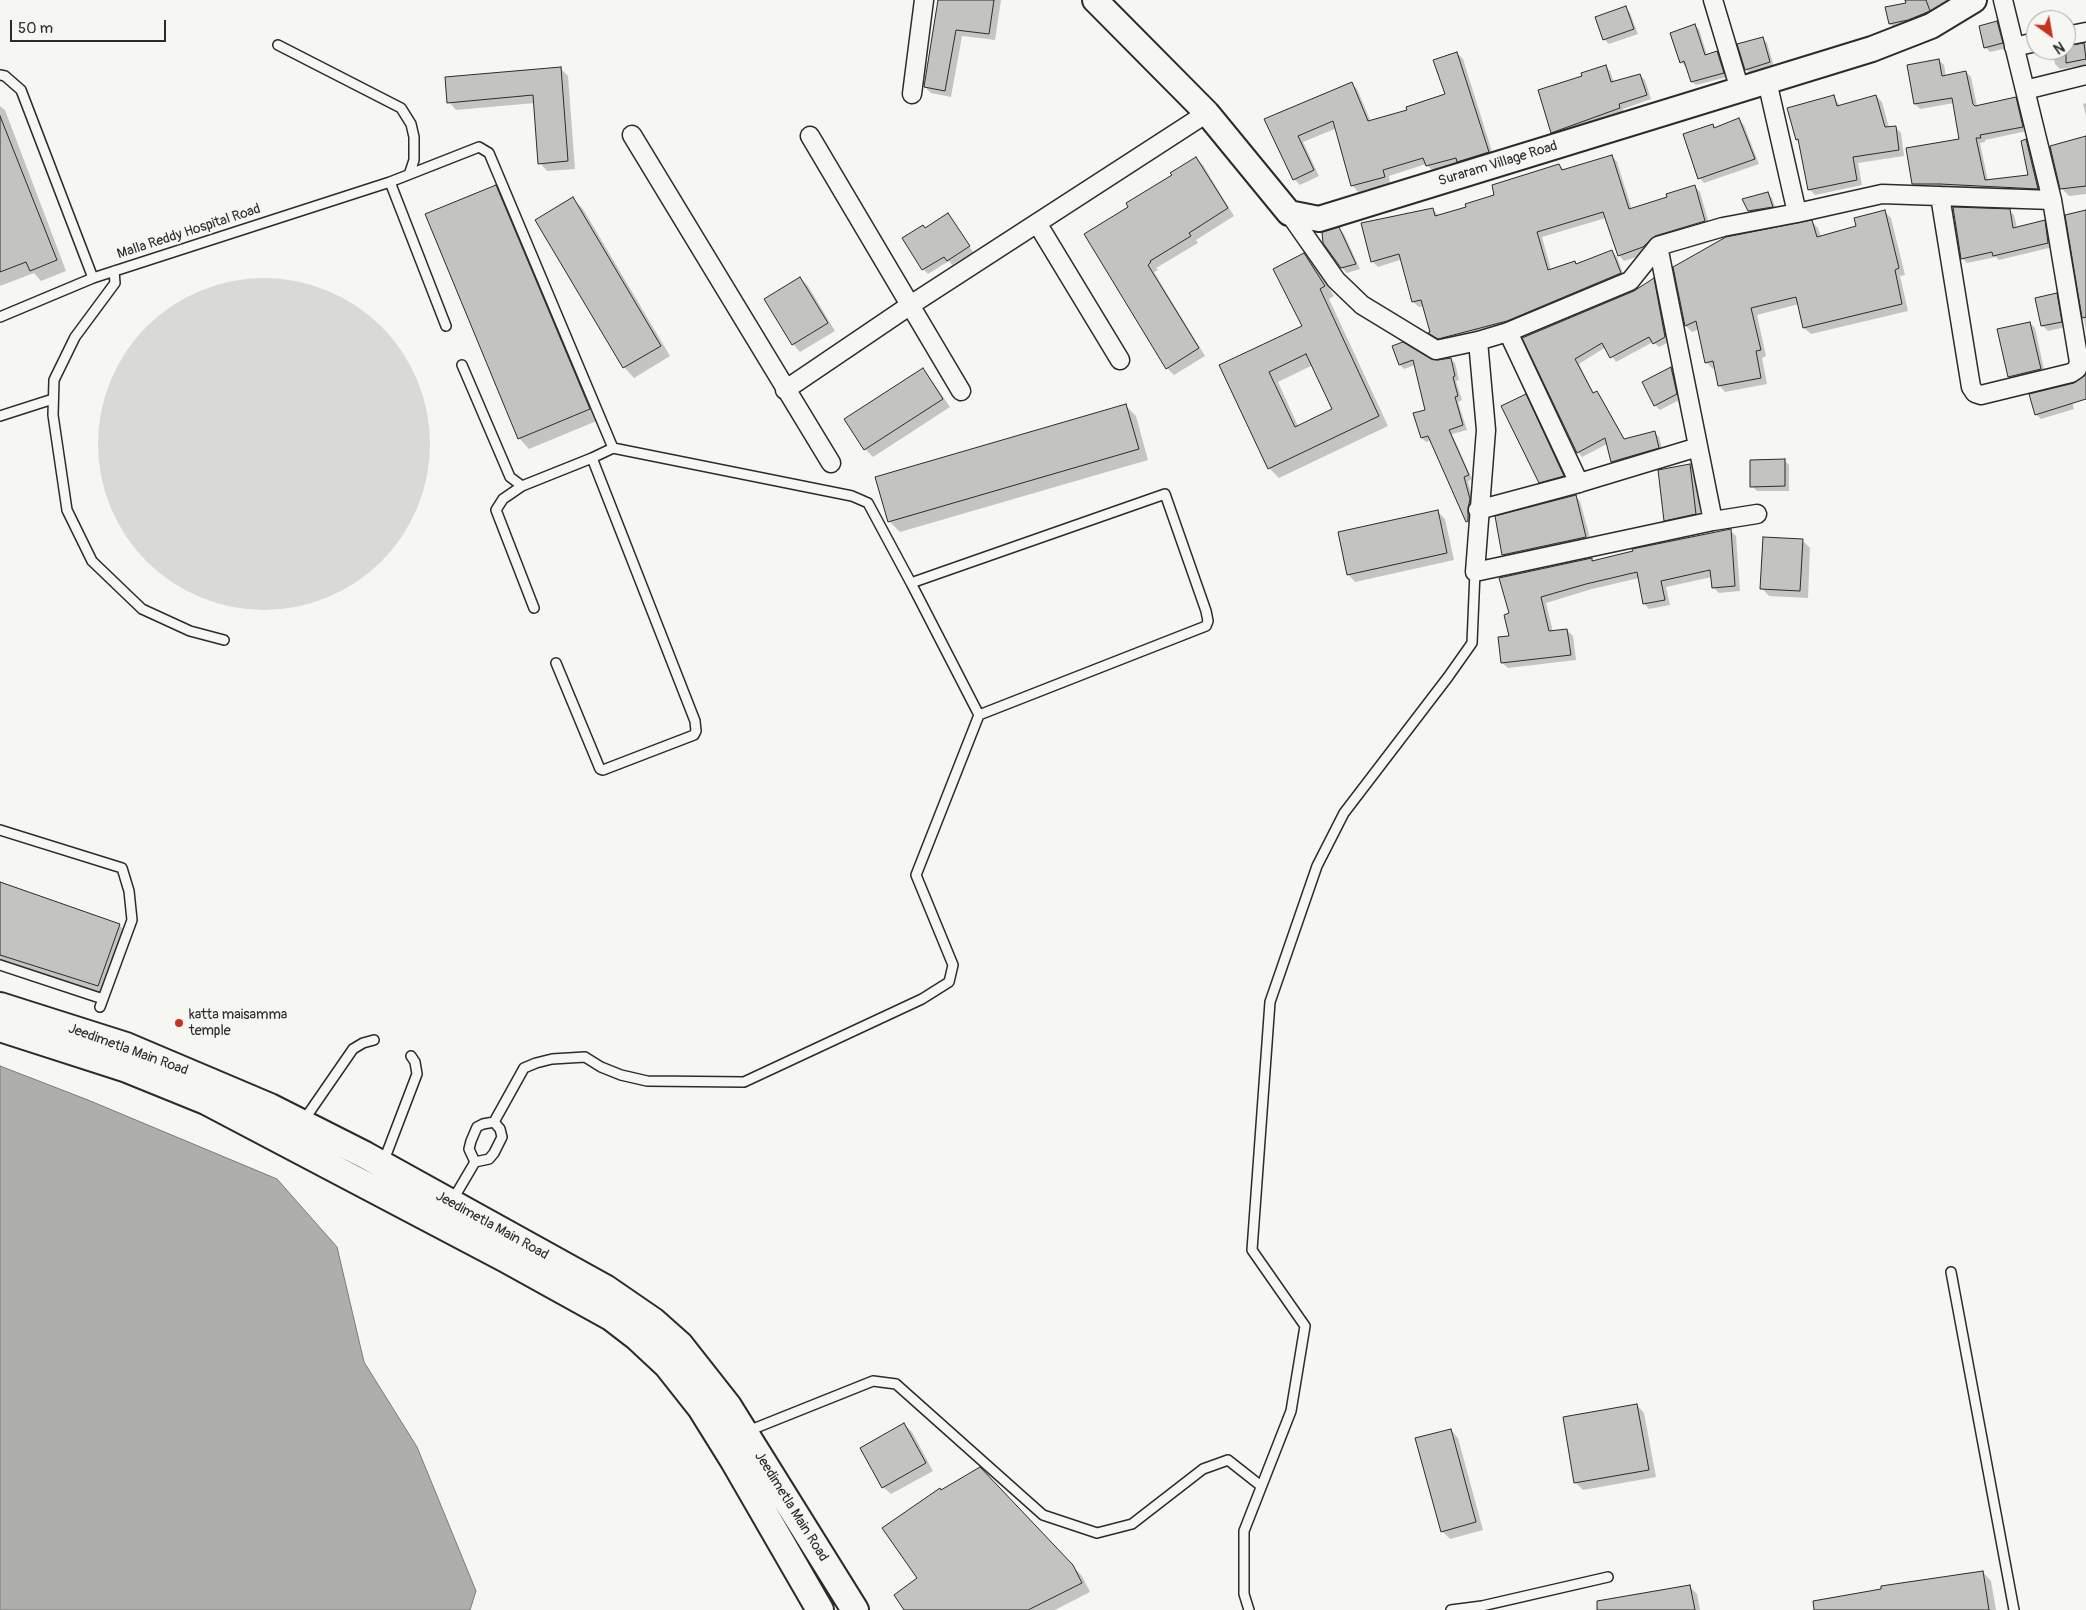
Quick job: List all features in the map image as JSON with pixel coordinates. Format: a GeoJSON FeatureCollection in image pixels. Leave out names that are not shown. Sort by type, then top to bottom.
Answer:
{"type":"FeatureCollection","features":[{"type":"Feature","properties":{"kind":"main road"},"geometry":{"type":"LineString","coordinates":[[1095,0],[1207,113],[1289,213]]}},
{"type":"Feature","properties":{"kind":"main road","name":"Suraram Village Road"},"geometry":{"type":"LineString","coordinates":[[1289,213],[1319,219],[1872,49],[1931,26],[1974,0]]}},
{"type":"Feature","properties":{"kind":"main road","name":"Jeedimetla Main Road"},"geometry":{"type":"LineString","coordinates":[[0,1006],[126,1046],[270,1107],[382,1165],[606,1288],[653,1320],[680,1345],[728,1406],[855,1610]]}},
{"type":"Feature","properties":{"kind":"main road","name":"Jeedimetla Main Road"},"geometry":{"type":"LineString","coordinates":[[0,1028],[127,1069],[206,1101],[506,1259],[611,1317],[667,1364],[701,1408],[734,1461],[820,1610]]}},
{"type":"Feature","properties":{"kind":"street"},"geometry":{"type":"LineString","coordinates":[[912,94],[924,0]]}},
{"type":"Feature","properties":{"kind":"street"},"geometry":{"type":"LineString","coordinates":[[1713,0],[1740,90]]}},
{"type":"Feature","properties":{"kind":"street"},"geometry":{"type":"LineString","coordinates":[[1940,196],[1971,387],[1975,393],[1981,395],[2072,373],[2077,369],[2079,362],[2052,200],[2003,0]]}},
{"type":"Feature","properties":{"kind":"street"},"geometry":{"type":"LineString","coordinates":[[2014,47],[2026,44]]}},
{"type":"Feature","properties":{"kind":"street"},"geometry":{"type":"LineString","coordinates":[[2025,90],[2086,75]]}},
{"type":"Feature","properties":{"kind":"street"},"geometry":{"type":"LineString","coordinates":[[1767,81],[1797,214]]}},
{"type":"Feature","properties":{"kind":"street"},"geometry":{"type":"LineString","coordinates":[[785,390],[909,306],[1207,113]]}},
{"type":"Feature","properties":{"kind":"street"},"geometry":{"type":"LineString","coordinates":[[632,135],[831,463]]}},
{"type":"Feature","properties":{"kind":"street"},"geometry":{"type":"LineString","coordinates":[[810,136],[961,391]]}},
{"type":"Feature","properties":{"kind":"street"},"geometry":{"type":"LineString","coordinates":[[1289,213],[1336,280],[1362,305],[1436,350],[1508,332],[1630,281],[1658,246],[1722,227],[1797,214],[1882,194],[2052,200]]}},
{"type":"Feature","properties":{"kind":"street"},"geometry":{"type":"LineString","coordinates":[[1036,223],[1120,360]]}},
{"type":"Feature","properties":{"kind":"street"},"geometry":{"type":"LineString","coordinates":[[1658,246],[1713,521]]}},
{"type":"Feature","properties":{"kind":"street"},"geometry":{"type":"LineString","coordinates":[[1508,332],[1579,483]]}},
{"type":"Feature","properties":{"kind":"street"},"geometry":{"type":"LineString","coordinates":[[1478,341],[1486,430],[1478,510],[1475,572],[1713,521],[1756,514]]}},
{"type":"Feature","properties":{"kind":"street"},"geometry":{"type":"LineString","coordinates":[[1478,510],[1579,483],[1698,447]]}},
{"type":"Feature","properties":{"kind":"lane"},"geometry":{"type":"LineString","coordinates":[[278,45],[401,108],[411,124],[414,137],[414,160],[410,172]]}},
{"type":"Feature","properties":{"kind":"lane"},"geometry":{"type":"LineString","coordinates":[[0,75],[5,76],[21,90],[93,278]]}},
{"type":"Feature","properties":{"kind":"lane","name":"Malla Reddy Hospital Road"},"geometry":{"type":"LineString","coordinates":[[0,317],[93,278],[390,182],[410,172],[479,147],[489,153],[613,448]]}},
{"type":"Feature","properties":{"kind":"lane"},"geometry":{"type":"LineString","coordinates":[[390,182],[446,326]]}},
{"type":"Feature","properties":{"kind":"lane"},"geometry":{"type":"LineString","coordinates":[[114,271],[115,283],[75,337],[54,380],[54,424],[67,510],[92,560],[142,609],[190,631],[224,640]]}},
{"type":"Feature","properties":{"kind":"lane"},"geometry":{"type":"LineString","coordinates":[[462,365],[510,477],[522,486]]}},
{"type":"Feature","properties":{"kind":"lane"},"geometry":{"type":"LineString","coordinates":[[0,416],[53,399]]}},
{"type":"Feature","properties":{"kind":"lane"},"geometry":{"type":"LineString","coordinates":[[534,608],[496,510],[503,499],[522,486],[613,448],[852,496],[868,503],[978,715]]}},
{"type":"Feature","properties":{"kind":"lane"},"geometry":{"type":"LineString","coordinates":[[556,663],[600,769],[603,770],[694,736],[696,731],[695,721],[592,458]]}},
{"type":"Feature","properties":{"kind":"lane"},"geometry":{"type":"LineString","coordinates":[[475,1162],[469,1149],[470,1141],[477,1127],[494,1122],[524,1068],[536,1063],[552,1058],[585,1057],[601,1067],[622,1076],[647,1081],[744,1082],[922,999],[949,982],[953,965],[916,875],[978,715],[1206,626],[1208,621],[1165,494],[911,583]]}},
{"type":"Feature","properties":{"kind":"lane"},"geometry":{"type":"LineString","coordinates":[[1249,1610],[1244,1594],[1244,1531],[1291,1411],[1305,1326],[1252,1250],[1270,1002],[1317,866],[1344,813],[1472,643],[1475,572]]}},
{"type":"Feature","properties":{"kind":"lane"},"geometry":{"type":"LineString","coordinates":[[0,830],[122,868],[129,891],[132,920],[102,1003],[0,965]]}},
{"type":"Feature","properties":{"kind":"lane"},"geometry":{"type":"LineString","coordinates":[[302,1123],[353,1048],[363,1042],[374,1040]]}},
{"type":"Feature","properties":{"kind":"lane"},"geometry":{"type":"LineString","coordinates":[[382,1165],[417,1074],[415,1062],[410,1056]]}},
{"type":"Feature","properties":{"kind":"lane"},"geometry":{"type":"LineString","coordinates":[[451,1203],[475,1162],[489,1159],[498,1145],[502,1137],[500,1129],[494,1122]]}},
{"type":"Feature","properties":{"kind":"lane"},"geometry":{"type":"LineString","coordinates":[[1950,1272],[2014,1610]]}},
{"type":"Feature","properties":{"kind":"lane"},"geometry":{"type":"LineString","coordinates":[[745,1432],[873,1380],[896,1384],[1043,1516],[1097,1532],[1132,1524],[1202,1469],[1228,1460],[1261,1486]]}},
{"type":"Feature","properties":{"kind":"lane"},"geometry":{"type":"LineString","coordinates":[[1451,1610],[1482,1606],[1608,1577]]}},
{"type":"Feature","properties":{"kind":"shaded area"},"geometry":{"type":"Polygon","coordinates":[[[264,278],[296,282],[327,291],[356,306],[381,327],[402,352],[417,381],[426,412],[430,444],[426,476],[417,507],[402,536],[381,561],[356,582],[327,597],[296,606],[264,610],[232,606],[201,597],[172,582],[147,561],[126,536],[111,507],[102,476],[98,444],[102,412],[111,381],[126,352],[147,327],[172,306],[201,291],[232,282],[264,278]]]}},
{"type":"Feature","properties":{"kind":"shaded area"},"geometry":{"type":"Polygon","coordinates":[[[0,1066],[88,1100],[277,1179],[337,1247],[364,1362],[417,1447],[476,1591],[470,1610],[0,1610],[0,1066]]]}},
{"type":"Feature","properties":{"kind":"building"},"geometry":{"type":"Polygon","coordinates":[[[938,0],[994,0],[989,34],[956,30],[945,91],[924,87],[938,0]]]}},
{"type":"Feature","properties":{"kind":"building"},"geometry":{"type":"Polygon","coordinates":[[[1905,0],[1926,0],[1930,11],[1908,20],[1889,24],[1885,7],[1906,3],[1905,0]]]}},
{"type":"Feature","properties":{"kind":"building"},"geometry":{"type":"Polygon","coordinates":[[[1626,6],[1634,29],[1603,40],[1595,17],[1626,6]]]}},
{"type":"Feature","properties":{"kind":"building"},"geometry":{"type":"Polygon","coordinates":[[[1997,21],[2003,43],[1984,48],[1979,26],[1997,21]]]}},
{"type":"Feature","properties":{"kind":"building"},"geometry":{"type":"Polygon","coordinates":[[[1695,24],[1705,55],[1717,51],[1724,73],[1691,82],[1684,61],[1680,63],[1670,33],[1695,24]]]}},
{"type":"Feature","properties":{"kind":"building"},"geometry":{"type":"Polygon","coordinates":[[[1763,37],[1770,62],[1745,70],[1737,44],[1763,37]]]}},
{"type":"Feature","properties":{"kind":"building"},"geometry":{"type":"Polygon","coordinates":[[[2084,43],[2086,59],[2066,63],[2066,60],[2076,60],[2076,44],[2084,43]]]}},
{"type":"Feature","properties":{"kind":"building"},"geometry":{"type":"Polygon","coordinates":[[[1457,52],[1489,152],[1457,162],[1456,158],[1426,166],[1423,158],[1383,170],[1385,177],[1351,186],[1333,121],[1298,136],[1314,170],[1293,180],[1264,119],[1352,82],[1368,121],[1407,110],[1406,107],[1445,94],[1433,60],[1457,52]]]}},
{"type":"Feature","properties":{"kind":"building"},"geometry":{"type":"Polygon","coordinates":[[[1939,59],[1942,76],[1966,71],[1975,106],[2016,97],[2023,127],[1980,135],[1981,138],[1976,138],[1985,180],[2028,175],[2021,141],[2026,139],[2038,189],[1912,184],[1906,148],[1959,139],[1952,98],[1914,104],[1907,65],[1939,59]]]}},
{"type":"Feature","properties":{"kind":"building"},"geometry":{"type":"Polygon","coordinates":[[[1606,65],[1611,82],[1640,74],[1647,95],[1619,104],[1620,108],[1551,133],[1538,90],[1582,76],[1581,73],[1606,65]]]}},
{"type":"Feature","properties":{"kind":"building"},"geometry":{"type":"Polygon","coordinates":[[[561,67],[568,161],[538,164],[533,95],[447,103],[445,77],[561,67]]]}},
{"type":"Feature","properties":{"kind":"building"},"geometry":{"type":"Polygon","coordinates":[[[1834,95],[1837,106],[1876,95],[1885,127],[1896,126],[1899,150],[1853,157],[1857,180],[1808,190],[1798,139],[1796,140],[1787,108],[1834,95]]]}},
{"type":"Feature","properties":{"kind":"building"},"geometry":{"type":"Polygon","coordinates":[[[0,116],[57,260],[30,271],[26,262],[0,272],[0,116]]]}},
{"type":"Feature","properties":{"kind":"building"},"geometry":{"type":"Polygon","coordinates":[[[1739,118],[1755,159],[1698,179],[1683,134],[1713,124],[1714,128],[1739,118]]]}},
{"type":"Feature","properties":{"kind":"building"},"geometry":{"type":"Polygon","coordinates":[[[2086,136],[2086,186],[2060,189],[2050,146],[2086,136]]]}},
{"type":"Feature","properties":{"kind":"building"},"geometry":{"type":"Polygon","coordinates":[[[1612,155],[1629,209],[1667,197],[1666,194],[1695,185],[1705,221],[1655,236],[1643,247],[1618,256],[1603,212],[1537,232],[1548,270],[1575,261],[1576,264],[1612,250],[1621,273],[1507,321],[1438,339],[1428,333],[1430,332],[1421,300],[1412,302],[1399,254],[1371,262],[1361,223],[1433,208],[1435,216],[1466,207],[1465,204],[1494,195],[1492,185],[1559,164],[1562,170],[1612,155]]]}},
{"type":"Feature","properties":{"kind":"building"},"geometry":{"type":"Polygon","coordinates":[[[1196,157],[1228,208],[1189,233],[1191,236],[1150,261],[1148,265],[1199,348],[1166,369],[1084,234],[1128,207],[1126,203],[1172,175],[1170,173],[1196,157]]]}},
{"type":"Feature","properties":{"kind":"building"},"geometry":{"type":"Polygon","coordinates":[[[496,185],[590,409],[518,439],[425,214],[496,185]]]}},
{"type":"Feature","properties":{"kind":"building"},"geometry":{"type":"Polygon","coordinates":[[[1768,192],[1773,207],[1748,211],[1742,199],[1768,192]]]}},
{"type":"Feature","properties":{"kind":"building"},"geometry":{"type":"Polygon","coordinates":[[[573,197],[661,346],[623,368],[535,220],[573,197]]]}},
{"type":"Feature","properties":{"kind":"building"},"geometry":{"type":"Polygon","coordinates":[[[1953,207],[2010,209],[2013,228],[2045,220],[2048,243],[1993,256],[1992,252],[1961,259],[1953,207]]]}},
{"type":"Feature","properties":{"kind":"building"},"geometry":{"type":"Polygon","coordinates":[[[1885,210],[1899,268],[1895,270],[1902,304],[1803,328],[1796,297],[1751,308],[1761,350],[1756,351],[1761,378],[1718,386],[1713,361],[1705,363],[1696,321],[1685,326],[1673,267],[1726,237],[1812,220],[1817,237],[1856,226],[1854,218],[1885,210]]]}},
{"type":"Feature","properties":{"kind":"building"},"geometry":{"type":"Polygon","coordinates":[[[2086,210],[2086,317],[2082,318],[2065,215],[2086,210]]]}},
{"type":"Feature","properties":{"kind":"building"},"geometry":{"type":"Polygon","coordinates":[[[948,213],[970,246],[947,261],[944,257],[922,270],[902,238],[923,225],[925,228],[948,213]]]}},
{"type":"Feature","properties":{"kind":"building"},"geometry":{"type":"Polygon","coordinates":[[[1339,227],[1356,264],[1341,268],[1323,243],[1322,232],[1339,227]]]}},
{"type":"Feature","properties":{"kind":"building"},"geometry":{"type":"Polygon","coordinates":[[[1304,253],[1325,286],[1320,289],[1379,416],[1268,469],[1219,365],[1302,326],[1273,269],[1304,253]],[[1306,354],[1269,372],[1295,427],[1332,409],[1306,354]]]}},
{"type":"Feature","properties":{"kind":"building"},"geometry":{"type":"Polygon","coordinates":[[[800,277],[828,323],[792,345],[764,299],[800,277]]]}},
{"type":"Feature","properties":{"kind":"building"},"geometry":{"type":"Polygon","coordinates":[[[1654,278],[1665,337],[1653,344],[1649,337],[1610,358],[1602,343],[1575,359],[1593,393],[1597,391],[1624,439],[1655,431],[1659,448],[1611,462],[1605,438],[1577,453],[1522,338],[1634,291],[1654,278]]]}},
{"type":"Feature","properties":{"kind":"building"},"geometry":{"type":"Polygon","coordinates":[[[2057,293],[2062,322],[2041,326],[2035,298],[2057,293]]]}},
{"type":"Feature","properties":{"kind":"building"},"geometry":{"type":"Polygon","coordinates":[[[2030,322],[2041,369],[2008,377],[1997,329],[2030,322]]]}},
{"type":"Feature","properties":{"kind":"building"},"geometry":{"type":"Polygon","coordinates":[[[1403,342],[1431,359],[1451,358],[1458,396],[1455,397],[1463,425],[1449,430],[1469,475],[1464,477],[1470,499],[1468,521],[1466,522],[1428,436],[1421,438],[1413,413],[1425,410],[1413,360],[1399,365],[1392,346],[1403,342]]]}},
{"type":"Feature","properties":{"kind":"building"},"geometry":{"type":"Polygon","coordinates":[[[1671,367],[1677,394],[1654,406],[1642,382],[1671,367]]]}},
{"type":"Feature","properties":{"kind":"building"},"geometry":{"type":"Polygon","coordinates":[[[923,368],[943,399],[864,450],[844,419],[923,368]]]}},
{"type":"Feature","properties":{"kind":"building"},"geometry":{"type":"Polygon","coordinates":[[[2086,374],[2086,399],[2035,415],[2029,394],[2074,383],[2086,374]]]}},
{"type":"Feature","properties":{"kind":"building"},"geometry":{"type":"Polygon","coordinates":[[[1526,394],[1564,476],[1539,483],[1501,406],[1526,394]]]}},
{"type":"Feature","properties":{"kind":"building"},"geometry":{"type":"Polygon","coordinates":[[[1126,404],[1139,449],[888,522],[875,477],[1126,404]]]}},
{"type":"Feature","properties":{"kind":"building"},"geometry":{"type":"Polygon","coordinates":[[[1785,459],[1785,486],[1750,487],[1750,460],[1785,459]]]}},
{"type":"Feature","properties":{"kind":"building"},"geometry":{"type":"Polygon","coordinates":[[[1690,464],[1696,514],[1664,521],[1658,470],[1690,464]]]}},
{"type":"Feature","properties":{"kind":"building"},"geometry":{"type":"Polygon","coordinates":[[[1576,495],[1586,537],[1502,555],[1495,516],[1576,495]]]}},
{"type":"Feature","properties":{"kind":"building"},"geometry":{"type":"Polygon","coordinates":[[[1438,510],[1447,553],[1347,575],[1338,532],[1438,510]]]}},
{"type":"Feature","properties":{"kind":"building"},"geometry":{"type":"Polygon","coordinates":[[[1731,529],[1735,586],[1712,588],[1710,570],[1661,581],[1665,600],[1643,604],[1637,572],[1541,597],[1549,631],[1567,629],[1571,655],[1501,663],[1498,637],[1509,636],[1504,615],[1509,613],[1499,578],[1592,558],[1592,561],[1633,551],[1632,549],[1731,529]]]}},
{"type":"Feature","properties":{"kind":"building"},"geometry":{"type":"Polygon","coordinates":[[[1763,537],[1803,539],[1800,591],[1760,589],[1763,537]]]}},
{"type":"Feature","properties":{"kind":"building"},"geometry":{"type":"Polygon","coordinates":[[[0,882],[120,924],[98,986],[0,955],[0,882]]]}},
{"type":"Feature","properties":{"kind":"building"},"geometry":{"type":"Polygon","coordinates":[[[1637,1404],[1649,1470],[1574,1483],[1563,1417],[1637,1404]]]}},
{"type":"Feature","properties":{"kind":"building"},"geometry":{"type":"Polygon","coordinates":[[[904,1423],[926,1463],[882,1488],[860,1448],[904,1423]]]}},
{"type":"Feature","properties":{"kind":"building"},"geometry":{"type":"Polygon","coordinates":[[[1451,1429],[1476,1522],[1441,1532],[1415,1438],[1451,1429]]]}},
{"type":"Feature","properties":{"kind":"building"},"geometry":{"type":"Polygon","coordinates":[[[980,1467],[1073,1565],[1082,1583],[1028,1610],[904,1610],[894,1595],[917,1578],[882,1528],[940,1488],[941,1490],[980,1467]]]}},
{"type":"Feature","properties":{"kind":"building"},"geometry":{"type":"Polygon","coordinates":[[[1983,1571],[1989,1610],[1814,1610],[1813,1601],[1881,1589],[1881,1586],[1983,1571]]]}},
{"type":"Feature","properties":{"kind":"building"},"geometry":{"type":"Polygon","coordinates":[[[1690,1585],[1695,1610],[1597,1610],[1597,1601],[1690,1585]]]}},
{"type":"Feature","properties":{"kind":"place","name":"katta maisamma temple"},"geometry":{"type":"Point","coordinates":[179,1023]}}]}
